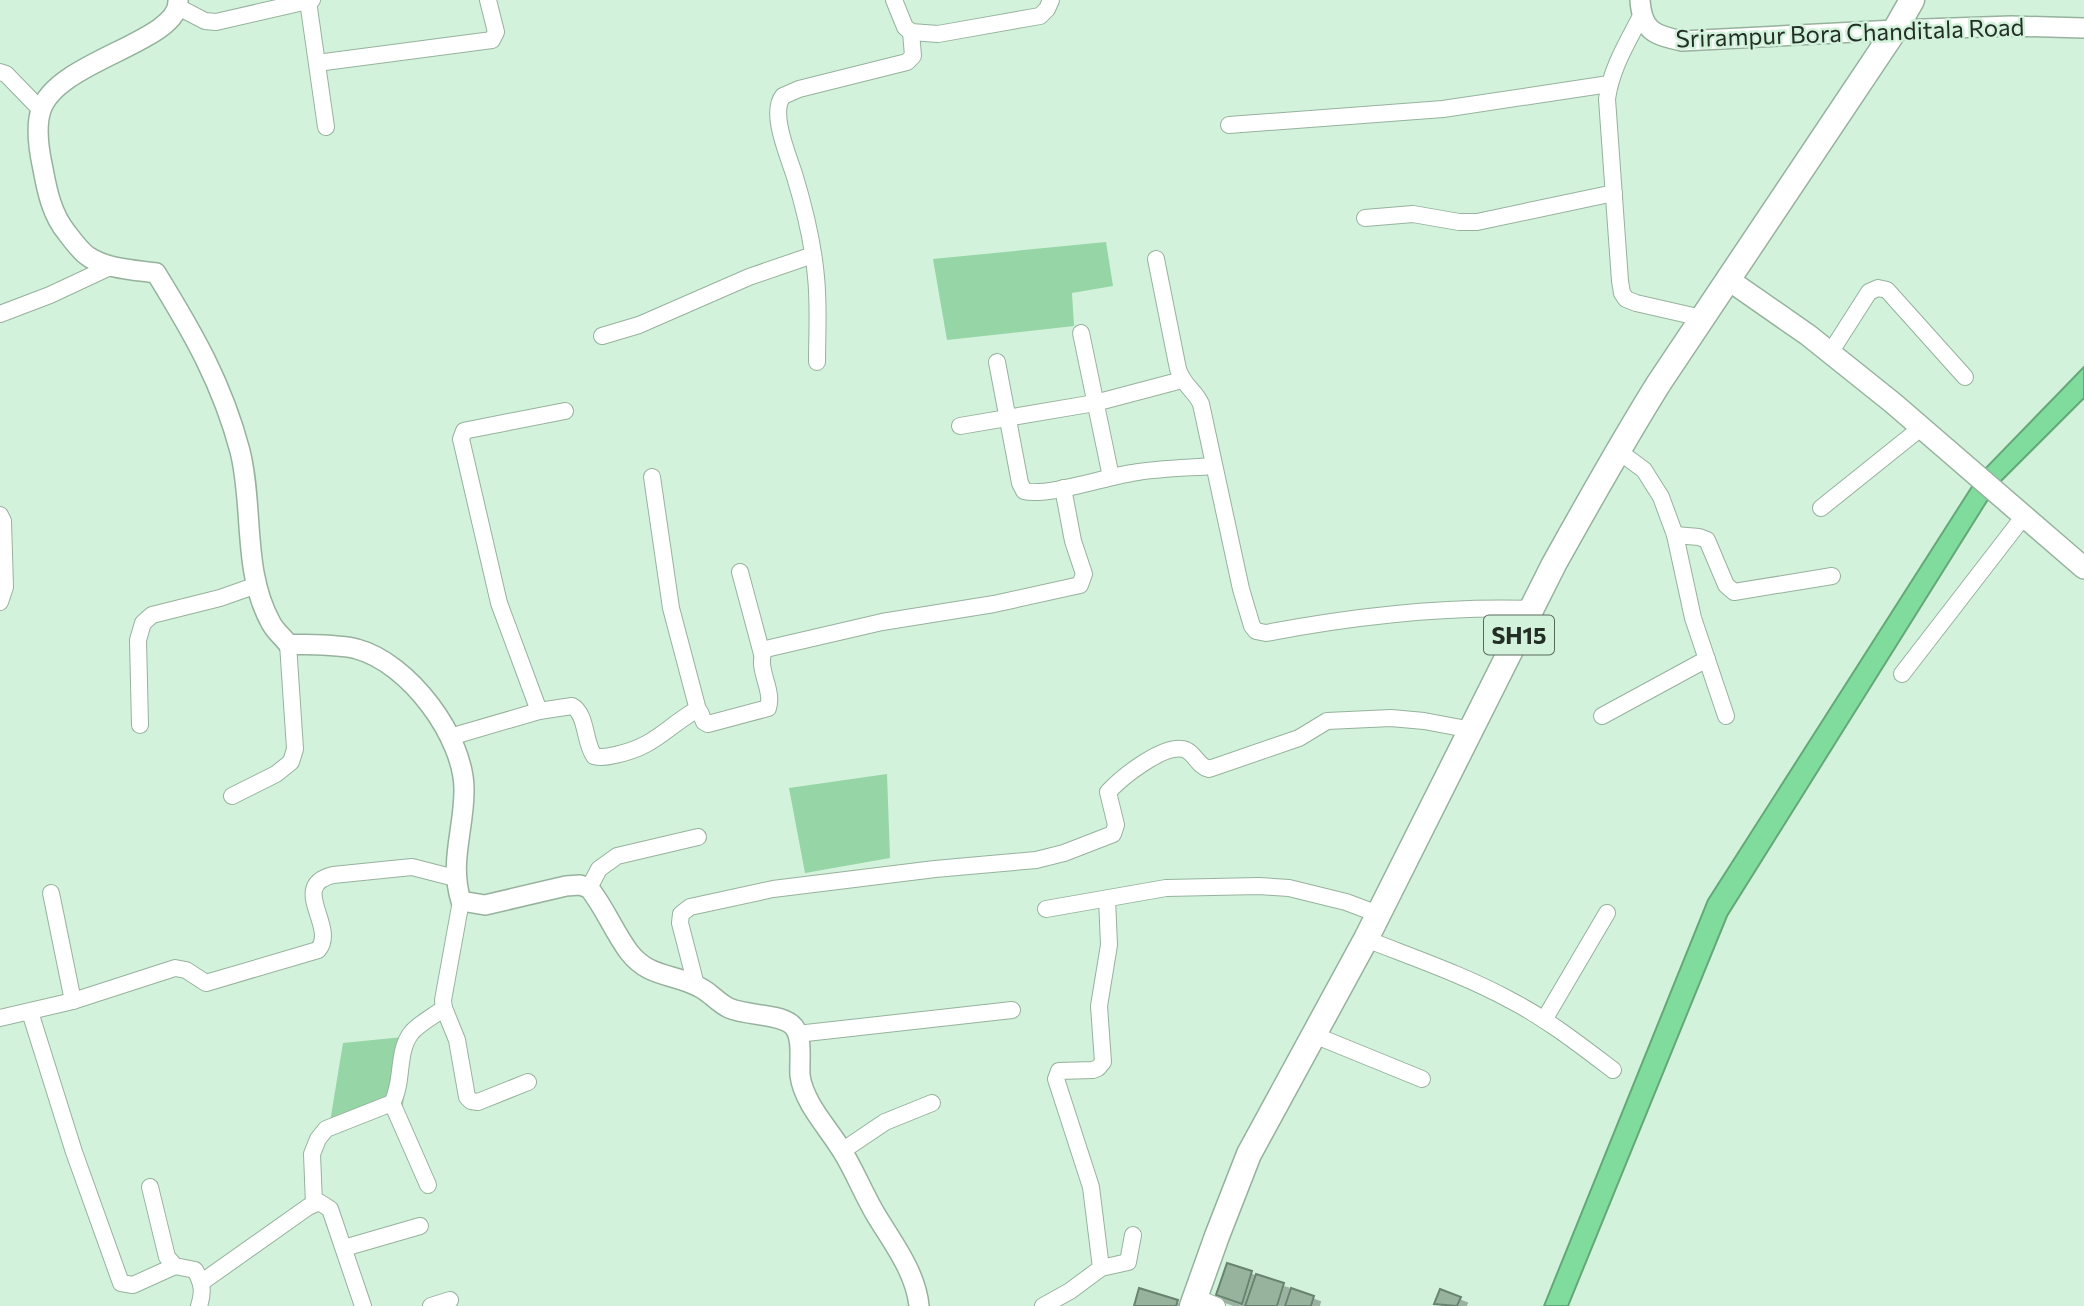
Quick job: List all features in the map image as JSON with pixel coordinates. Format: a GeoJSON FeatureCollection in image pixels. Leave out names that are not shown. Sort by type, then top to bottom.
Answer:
{"type":"FeatureCollection","features":[{"type":"Feature","properties":{"kind":"main road","name":"SH15"},"geometry":{"type":"LineString","coordinates":[[1202,1303],[1249,1154],[1366,939],[1554,564],[1617,450],[1895,30],[1912,0]]}},
{"type":"Feature","properties":{"kind":"main road"},"geometry":{"type":"LineString","coordinates":[[1729,279],[1830,353],[1922,428],[2084,568]]}},
{"type":"Feature","properties":{"kind":"street"},"geometry":{"type":"LineString","coordinates":[[317,63],[492,40],[495,37],[495,27],[488,0]]}},
{"type":"Feature","properties":{"kind":"street"},"geometry":{"type":"LineString","coordinates":[[894,0],[905,27],[911,32],[938,34],[1040,16],[1051,0]]}},
{"type":"Feature","properties":{"kind":"street"},"geometry":{"type":"LineString","coordinates":[[232,796],[276,774],[291,762],[295,749],[288,644],[271,624],[254,577],[248,500],[240,453],[222,392],[197,341],[156,273],[112,266],[88,257],[65,231],[50,202],[38,146],[41,110],[50,95],[80,69],[143,40],[169,20],[178,4],[205,22],[216,22],[310,1],[326,127]]}},
{"type":"Feature","properties":{"kind":"street"},"geometry":{"type":"LineString","coordinates":[[1641,8],[1609,84],[1607,113],[1616,253],[1622,293],[1626,299],[1702,318]]}},
{"type":"Feature","properties":{"kind":"street","name":"Srirampur Bora Chanditala Road"},"geometry":{"type":"LineString","coordinates":[[1641,8],[1650,30],[1660,37],[1682,41],[2011,26],[2084,28]]}},
{"type":"Feature","properties":{"kind":"street"},"geometry":{"type":"LineString","coordinates":[[817,362],[817,298],[813,254],[803,204],[777,107],[783,96],[799,89],[907,62],[913,56],[911,32]]}},
{"type":"Feature","properties":{"kind":"street"},"geometry":{"type":"LineString","coordinates":[[0,72],[6,74],[41,110]]}},
{"type":"Feature","properties":{"kind":"street"},"geometry":{"type":"LineString","coordinates":[[1229,125],[1443,109],[1609,84]]}},
{"type":"Feature","properties":{"kind":"street"},"geometry":{"type":"LineString","coordinates":[[1365,218],[1413,214],[1459,222],[1477,222],[1614,193]]}},
{"type":"Feature","properties":{"kind":"street"},"geometry":{"type":"LineString","coordinates":[[602,336],[639,325],[750,277],[813,254]]}},
{"type":"Feature","properties":{"kind":"street"},"geometry":{"type":"LineString","coordinates":[[1156,259],[1182,380],[1201,404],[1241,589],[1256,631],[1266,633],[1416,610],[1532,609]]}},
{"type":"Feature","properties":{"kind":"street"},"geometry":{"type":"LineString","coordinates":[[0,314],[51,295],[112,266]]}},
{"type":"Feature","properties":{"kind":"street"},"geometry":{"type":"LineString","coordinates":[[1830,353],[1869,292],[1882,288],[1887,290],[1965,377]]}},
{"type":"Feature","properties":{"kind":"street"},"geometry":{"type":"LineString","coordinates":[[1081,333],[1111,477]]}},
{"type":"Feature","properties":{"kind":"street"},"geometry":{"type":"LineString","coordinates":[[997,362],[1022,488],[1028,492],[1063,488],[1158,469],[1214,466]]}},
{"type":"Feature","properties":{"kind":"street"},"geometry":{"type":"LineString","coordinates":[[960,426],[1095,403],[1182,380]]}},
{"type":"Feature","properties":{"kind":"street"},"geometry":{"type":"LineString","coordinates":[[538,711],[499,603],[461,439],[464,431],[565,411]]}},
{"type":"Feature","properties":{"kind":"street"},"geometry":{"type":"LineString","coordinates":[[1821,508],[1922,428]]}},
{"type":"Feature","properties":{"kind":"street"},"geometry":{"type":"LineString","coordinates":[[1617,450],[1644,470],[1661,497],[1675,535],[1693,618],[1726,716]]}},
{"type":"Feature","properties":{"kind":"street"},"geometry":{"type":"LineString","coordinates":[[652,477],[671,608],[698,710],[708,724],[763,711],[768,708],[770,699],[761,666],[762,654],[740,572]]}},
{"type":"Feature","properties":{"kind":"street"},"geometry":{"type":"LineString","coordinates":[[762,654],[764,650],[778,645],[882,622],[982,606],[1080,585],[1084,574],[1073,541],[1063,488]]}},
{"type":"Feature","properties":{"kind":"street"},"geometry":{"type":"LineString","coordinates":[[0,515],[3,521],[5,587],[0,602]]}},
{"type":"Feature","properties":{"kind":"street"},"geometry":{"type":"LineString","coordinates":[[1902,674],[2024,516]]}},
{"type":"Feature","properties":{"kind":"street"},"geometry":{"type":"LineString","coordinates":[[1675,535],[1707,540],[1726,585],[1734,592],[1832,576]]}},
{"type":"Feature","properties":{"kind":"street"},"geometry":{"type":"LineString","coordinates":[[140,725],[138,640],[143,623],[152,615],[257,585]]}},
{"type":"Feature","properties":{"kind":"street"},"geometry":{"type":"LineString","coordinates":[[288,644],[357,649],[387,664],[410,681],[436,712],[450,737],[464,788],[455,878],[461,901],[443,1000],[444,1008],[457,1040],[464,1087],[471,1101],[478,1102],[528,1082]]}},
{"type":"Feature","properties":{"kind":"street"},"geometry":{"type":"LineString","coordinates":[[1602,716],[1707,659]]}},
{"type":"Feature","properties":{"kind":"street"},"geometry":{"type":"LineString","coordinates":[[450,737],[538,711],[568,706],[575,707],[579,713],[589,749],[594,756],[602,758],[640,749],[698,710]]}},
{"type":"Feature","properties":{"kind":"street"},"geometry":{"type":"LineString","coordinates":[[696,985],[680,923],[681,914],[690,907],[773,889],[935,869],[1036,860],[1063,853],[1113,834],[1116,825],[1108,792],[1146,760],[1174,749],[1182,748],[1188,751],[1199,764],[1209,769],[1299,738],[1327,721],[1391,718],[1472,730]]}},
{"type":"Feature","properties":{"kind":"street"},"geometry":{"type":"LineString","coordinates":[[589,888],[599,869],[617,856],[698,837]]}},
{"type":"Feature","properties":{"kind":"street"},"geometry":{"type":"LineString","coordinates":[[0,1018],[73,1001],[175,968],[186,970],[206,983],[318,950],[323,937],[313,892],[315,883],[320,878],[412,867],[455,878]]}},
{"type":"Feature","properties":{"kind":"street"},"geometry":{"type":"LineString","coordinates":[[461,901],[485,905],[566,886],[579,885],[589,888],[629,952],[641,965],[652,972],[696,985],[710,992],[725,1007],[743,1014],[780,1019],[792,1025],[797,1034],[800,1077],[804,1090],[903,1259],[913,1280],[919,1306]]}},
{"type":"Feature","properties":{"kind":"street"},"geometry":{"type":"LineString","coordinates":[[1046,909],[1166,888],[1259,886],[1289,888],[1346,902],[1378,914]]}},
{"type":"Feature","properties":{"kind":"street"},"geometry":{"type":"LineString","coordinates":[[51,893],[73,1001]]}},
{"type":"Feature","properties":{"kind":"street"},"geometry":{"type":"LineString","coordinates":[[1101,1268],[1091,1187],[1056,1079],[1059,1071],[1093,1070],[1102,1066],[1099,1006],[1107,962],[1107,899]]}},
{"type":"Feature","properties":{"kind":"street"},"geometry":{"type":"LineString","coordinates":[[1544,1020],[1607,913]]}},
{"type":"Feature","properties":{"kind":"street"},"geometry":{"type":"LineString","coordinates":[[1366,939],[1469,979],[1512,1000],[1613,1070]]}},
{"type":"Feature","properties":{"kind":"street"},"geometry":{"type":"LineString","coordinates":[[314,1204],[312,1154],[318,1139],[326,1129],[392,1103],[397,1094],[405,1044],[415,1029],[444,1008]]}},
{"type":"Feature","properties":{"kind":"street"},"geometry":{"type":"LineString","coordinates":[[797,1034],[1012,1010]]}},
{"type":"Feature","properties":{"kind":"street"},"geometry":{"type":"LineString","coordinates":[[30,1012],[74,1152],[121,1283],[133,1284],[175,1266],[195,1270],[202,1282],[203,1294],[199,1306]]}},
{"type":"Feature","properties":{"kind":"street"},"geometry":{"type":"LineString","coordinates":[[1314,1035],[1422,1079]]}},
{"type":"Feature","properties":{"kind":"street"},"geometry":{"type":"LineString","coordinates":[[392,1103],[428,1185]]}},
{"type":"Feature","properties":{"kind":"street"},"geometry":{"type":"LineString","coordinates":[[842,1151],[885,1122],[932,1103]]}},
{"type":"Feature","properties":{"kind":"street"},"geometry":{"type":"LineString","coordinates":[[150,1187],[167,1257],[175,1266]]}},
{"type":"Feature","properties":{"kind":"street"},"geometry":{"type":"LineString","coordinates":[[202,1282],[314,1204],[324,1203],[330,1209],[363,1306]]}},
{"type":"Feature","properties":{"kind":"street"},"geometry":{"type":"LineString","coordinates":[[344,1248],[421,1226]]}},
{"type":"Feature","properties":{"kind":"street"},"geometry":{"type":"LineString","coordinates":[[1043,1306],[1070,1292],[1101,1268],[1128,1262],[1133,1235]]}},
{"type":"Feature","properties":{"kind":"street"},"geometry":{"type":"LineString","coordinates":[[431,1306],[450,1300]]}},
{"type":"Feature","properties":{"kind":"shaded area"},"geometry":{"type":"Polygon","coordinates":[[[1106,242],[1113,286],[1072,293],[1074,326],[947,340],[933,259],[1106,242]]]}},
{"type":"Feature","properties":{"kind":"shaded area"},"geometry":{"type":"Polygon","coordinates":[[[2084,367],[2084,398],[1997,485],[1727,916],[1568,1306],[1544,1306],[1708,900],[1980,474],[2084,367]]]}},
{"type":"Feature","properties":{"kind":"shaded area"},"geometry":{"type":"Polygon","coordinates":[[[887,774],[890,858],[805,873],[789,788],[887,774]]]}},
{"type":"Feature","properties":{"kind":"shaded area"},"geometry":{"type":"Polygon","coordinates":[[[413,1036],[402,1112],[330,1122],[343,1043],[413,1036]]]}},
{"type":"Feature","properties":{"kind":"building"},"geometry":{"type":"Polygon","coordinates":[[[1227,1263],[1252,1271],[1242,1304],[1216,1295],[1227,1263]]]}},
{"type":"Feature","properties":{"kind":"building"},"geometry":{"type":"Polygon","coordinates":[[[1256,1274],[1284,1283],[1277,1306],[1245,1306],[1256,1274]]]}},
{"type":"Feature","properties":{"kind":"building"},"geometry":{"type":"Polygon","coordinates":[[[1139,1288],[1178,1300],[1176,1306],[1134,1306],[1139,1288]]]}},
{"type":"Feature","properties":{"kind":"building"},"geometry":{"type":"Polygon","coordinates":[[[1291,1288],[1314,1296],[1311,1306],[1285,1306],[1291,1288]]]}},
{"type":"Feature","properties":{"kind":"building"},"geometry":{"type":"Polygon","coordinates":[[[1440,1289],[1461,1297],[1457,1306],[1434,1304],[1440,1289]]]}}]}
